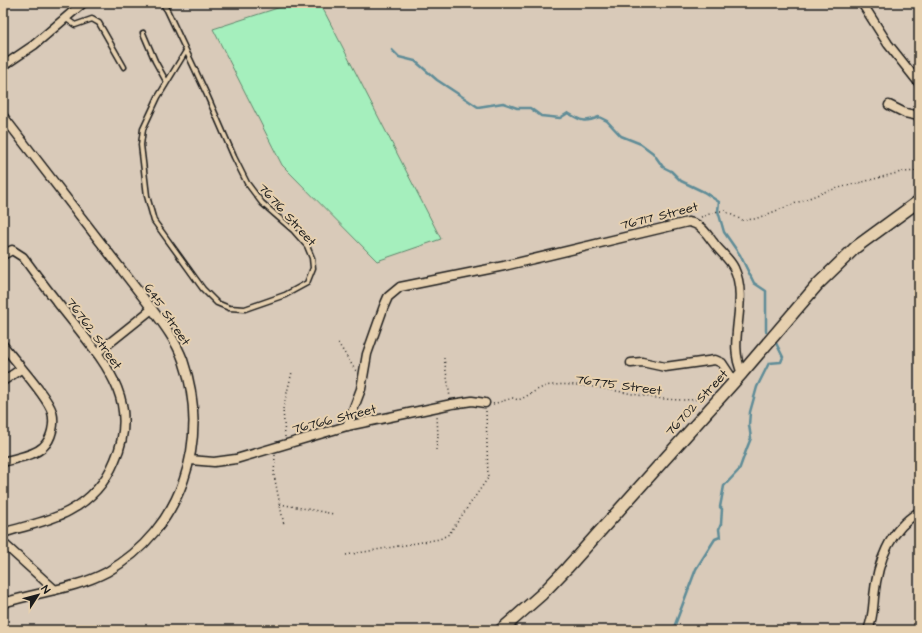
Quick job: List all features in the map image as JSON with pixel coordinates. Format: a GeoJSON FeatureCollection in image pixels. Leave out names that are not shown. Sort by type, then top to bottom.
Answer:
{"type":"FeatureCollection","features":[{"type":"Feature","properties":{"kind":"street"},"geometry":{"type":"LineString","coordinates":[[3,66],[34,45],[83,3]]}},
{"type":"Feature","properties":{"kind":"street"},"geometry":{"type":"LineString","coordinates":[[862,3],[888,44],[919,83]]}},
{"type":"Feature","properties":{"kind":"street"},"geometry":{"type":"LineString","coordinates":[[889,105],[905,113],[919,116]]}},
{"type":"Feature","properties":{"kind":"street","name":"645 Street"},"geometry":{"type":"LineString","coordinates":[[3,116],[152,309],[174,340],[190,384],[194,423],[190,460],[179,494],[157,530],[143,545],[107,572],[87,581],[3,603]]}},
{"type":"Feature","properties":{"kind":"street","name":"76702 Street"},"geometry":{"type":"LineString","coordinates":[[501,630],[542,594],[567,568],[738,377],[778,328],[841,260],[874,233],[919,201]]}},
{"type":"Feature","properties":{"kind":"street"},"geometry":{"type":"LineString","coordinates":[[688,222],[697,224],[705,232],[733,266],[736,273],[740,302],[736,353],[738,377]]}},
{"type":"Feature","properties":{"kind":"street","name":"76717 Street"},"geometry":{"type":"LineString","coordinates":[[363,381],[367,354],[388,297],[400,287],[504,266],[688,222]]}},
{"type":"Feature","properties":{"kind":"street","name":"76762 Street"},"geometry":{"type":"LineString","coordinates":[[3,255],[12,250],[23,257],[97,353],[115,381],[124,418],[122,438],[110,472],[93,493],[81,504],[67,512],[3,533]]}},
{"type":"Feature","properties":{"kind":"street"},"geometry":{"type":"LineString","coordinates":[[97,353],[152,309]]}},
{"type":"Feature","properties":{"kind":"street"},"geometry":{"type":"LineString","coordinates":[[3,345],[50,407],[53,419],[50,437],[43,447],[37,451],[3,462]]}},
{"type":"Feature","properties":{"kind":"street"},"geometry":{"type":"LineString","coordinates":[[631,363],[642,362],[665,367],[715,360],[722,363],[738,377]]}},
{"type":"Feature","properties":{"kind":"street"},"geometry":{"type":"LineString","coordinates":[[3,381],[21,368]]}},
{"type":"Feature","properties":{"kind":"street"},"geometry":{"type":"LineString","coordinates":[[347,426],[358,400],[363,381]]}},
{"type":"Feature","properties":{"kind":"street","name":"76766 Street"},"geometry":{"type":"LineString","coordinates":[[190,460],[214,462],[229,460],[276,447],[286,442],[347,426],[452,404],[472,401],[485,403]]}},
{"type":"Feature","properties":{"kind":"street"},"geometry":{"type":"LineString","coordinates":[[868,630],[874,612],[877,579],[884,552],[899,529],[919,512]]}},
{"type":"Feature","properties":{"kind":"street"},"geometry":{"type":"LineString","coordinates":[[3,543],[55,590]]}},
{"type":"Feature","properties":{"kind":"lane","name":"76716 Street"},"geometry":{"type":"LineString","coordinates":[[162,3],[167,10],[186,51],[247,183],[262,203],[293,230],[307,246],[312,258],[313,268],[307,283],[285,295],[245,309],[229,308],[217,303],[189,271],[154,221],[147,196],[141,145],[144,129],[166,81],[186,51]]}},
{"type":"Feature","properties":{"kind":"lane"},"geometry":{"type":"LineString","coordinates":[[65,18],[75,25],[92,19],[99,23],[124,67]]}},
{"type":"Feature","properties":{"kind":"lane"},"geometry":{"type":"LineString","coordinates":[[143,32],[155,61],[166,81]]}},
{"type":"Feature","properties":{"kind":"path","name":"76717 Street"},"geometry":{"type":"LineString","coordinates":[[688,222],[718,211],[724,211],[742,220],[755,219],[827,191],[901,172],[919,171]]}},
{"type":"Feature","properties":{"kind":"path"},"geometry":{"type":"LineString","coordinates":[[338,343],[363,381]]}},
{"type":"Feature","properties":{"kind":"path"},"geometry":{"type":"LineString","coordinates":[[444,358],[452,404]]}},
{"type":"Feature","properties":{"kind":"path"},"geometry":{"type":"LineString","coordinates":[[286,442],[283,410],[292,372]]}},
{"type":"Feature","properties":{"kind":"path","name":"76775 Street"},"geometry":{"type":"LineString","coordinates":[[485,403],[498,403],[512,398],[518,400],[540,388],[551,385],[604,388],[634,396],[681,400],[696,400],[722,394]]}},
{"type":"Feature","properties":{"kind":"path"},"geometry":{"type":"LineString","coordinates":[[346,555],[440,539],[454,528],[488,478],[489,469],[485,403]]}},
{"type":"Feature","properties":{"kind":"path"},"geometry":{"type":"LineString","coordinates":[[436,450],[438,437],[437,408]]}},
{"type":"Feature","properties":{"kind":"path"},"geometry":{"type":"LineString","coordinates":[[276,447],[274,476],[284,526]]}},
{"type":"Feature","properties":{"kind":"path"},"geometry":{"type":"LineString","coordinates":[[280,504],[334,514]]}},
{"type":"Feature","properties":{"kind":"green space"},"geometry":{"type":"Polygon","coordinates":[[[293,3],[320,3],[441,239],[377,261],[282,165],[213,29],[293,3]]]}},
{"type":"Feature","properties":{"kind":"waterway"},"geometry":{"type":"LineString","coordinates":[[392,50],[399,57],[415,61],[437,80],[478,107],[503,103],[517,108],[530,108],[541,116],[560,118],[568,113],[583,120],[590,120],[599,117],[607,121],[621,136],[641,144],[653,153],[663,167],[671,171],[681,181],[704,192],[719,202],[718,211],[724,232],[740,255],[754,283],[766,291],[766,331]]}},
{"type":"Feature","properties":{"kind":"waterway"},"geometry":{"type":"LineString","coordinates":[[673,630],[696,569],[715,539],[720,537],[719,529],[721,524],[722,509],[720,507],[724,486],[739,470],[751,438],[749,425],[750,412],[757,387],[769,363],[781,362],[783,357],[776,343]]}}]}
